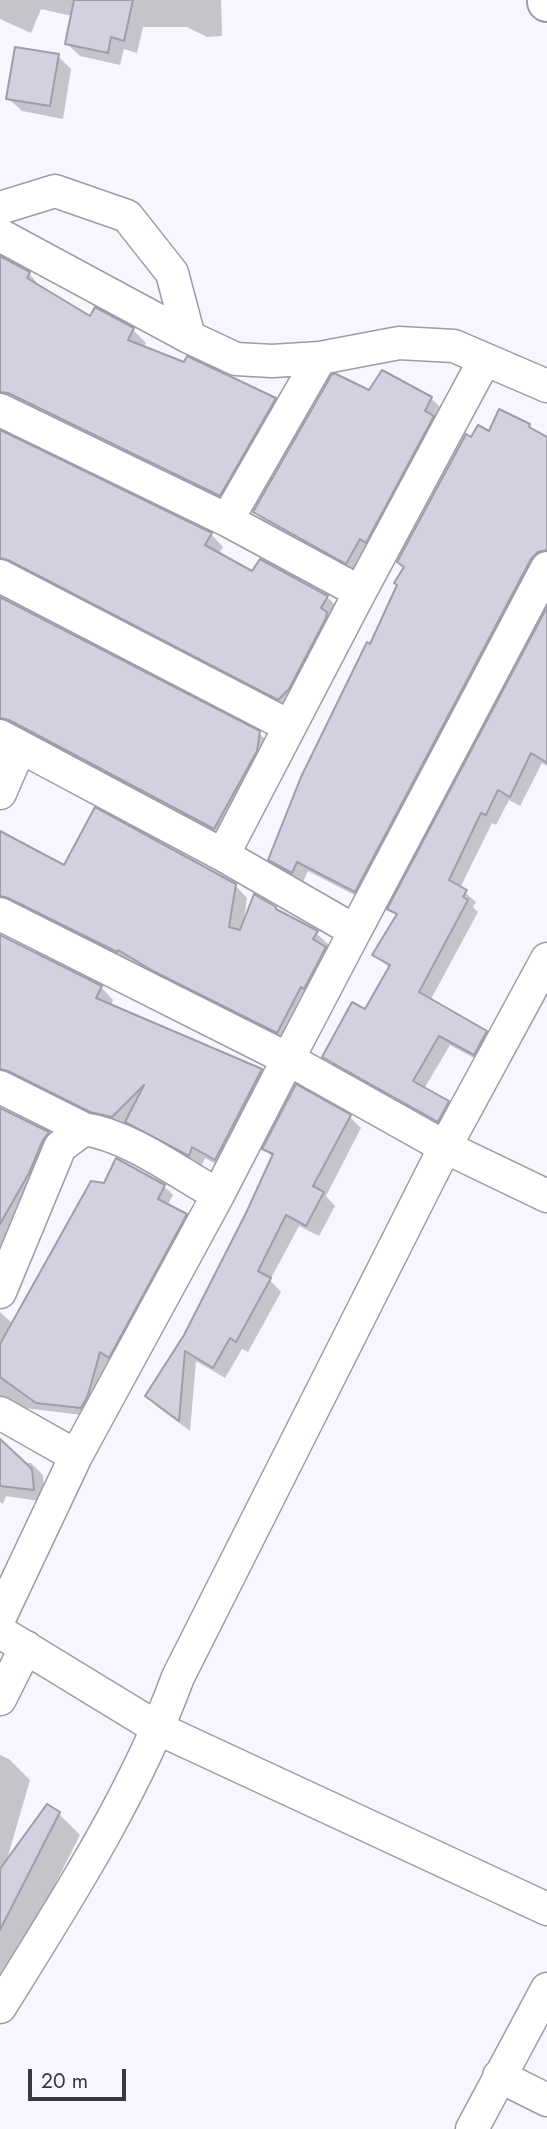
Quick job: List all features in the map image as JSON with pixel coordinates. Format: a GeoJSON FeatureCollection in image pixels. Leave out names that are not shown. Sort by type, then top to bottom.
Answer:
{"type":"FeatureCollection","features":[{"type":"Feature","properties":{"kind":"street"},"geometry":{"type":"LineString","coordinates":[[0,208],[55,191],[127,216],[172,273],[188,337]]}},
{"type":"Feature","properties":{"kind":"street"},"geometry":{"type":"LineString","coordinates":[[0,235],[188,337],[236,359],[272,361],[320,358],[399,343],[454,346],[547,386]]}},
{"type":"Feature","properties":{"kind":"street"},"geometry":{"type":"LineString","coordinates":[[227,520],[320,358]]}},
{"type":"Feature","properties":{"kind":"street"},"geometry":{"type":"LineString","coordinates":[[223,855],[484,360]]}},
{"type":"Feature","properties":{"kind":"street"},"geometry":{"type":"LineString","coordinates":[[0,411],[227,520],[360,592]]}},
{"type":"Feature","properties":{"kind":"street"},"geometry":{"type":"LineString","coordinates":[[0,1617],[76,1456],[218,1195],[547,568]]}},
{"type":"Feature","properties":{"kind":"street"},"geometry":{"type":"LineString","coordinates":[[0,576],[289,726]]}},
{"type":"Feature","properties":{"kind":"street"},"geometry":{"type":"LineString","coordinates":[[0,793],[10,741],[223,855],[355,931]]}},
{"type":"Feature","properties":{"kind":"street"},"geometry":{"type":"LineString","coordinates":[[0,914],[288,1059],[445,1147],[547,1196]]}},
{"type":"Feature","properties":{"kind":"street"},"geometry":{"type":"LineString","coordinates":[[0,2007],[85,1870],[159,1728],[178,1676],[445,1147],[547,959]]}},
{"type":"Feature","properties":{"kind":"street"},"geometry":{"type":"LineString","coordinates":[[0,1087],[84,1129],[101,1131],[120,1139],[218,1195]]}},
{"type":"Feature","properties":{"kind":"street"},"geometry":{"type":"LineString","coordinates":[[0,1292],[9,1244],[60,1147],[84,1129]]}},
{"type":"Feature","properties":{"kind":"street"},"geometry":{"type":"LineString","coordinates":[[0,1413],[76,1456]]}},
{"type":"Feature","properties":{"kind":"street"},"geometry":{"type":"LineString","coordinates":[[0,1699],[13,1639],[159,1728],[547,1909]]}},
{"type":"Feature","properties":{"kind":"street"},"geometry":{"type":"LineString","coordinates":[[472,2129],[547,1989]]}},
{"type":"Feature","properties":{"kind":"street"},"geometry":{"type":"LineString","coordinates":[[499,2076],[547,2100]]}},
{"type":"Feature","properties":{"kind":"building"},"geometry":{"type":"Polygon","coordinates":[[[74,0],[133,0],[124,41],[111,37],[108,53],[65,44],[74,0]]]}},
{"type":"Feature","properties":{"kind":"building"},"geometry":{"type":"Polygon","coordinates":[[[15,47],[59,54],[50,106],[6,99],[15,47]]]}},
{"type":"Feature","properties":{"kind":"building"},"geometry":{"type":"Polygon","coordinates":[[[0,256],[30,272],[27,278],[90,316],[95,307],[134,328],[128,340],[184,362],[187,356],[276,398],[220,496],[8,393],[0,392],[0,256]]]}},
{"type":"Feature","properties":{"kind":"building"},"geometry":{"type":"Polygon","coordinates":[[[382,370],[432,397],[425,411],[434,416],[366,543],[360,539],[346,564],[253,512],[332,374],[369,390],[382,370]]]}},
{"type":"Feature","properties":{"kind":"building"},"geometry":{"type":"Polygon","coordinates":[[[499,409],[530,424],[529,427],[547,437],[547,550],[538,552],[531,559],[355,892],[297,862],[292,873],[268,860],[301,777],[367,642],[370,644],[397,585],[394,583],[404,567],[397,562],[466,434],[471,437],[478,425],[489,431],[499,409]]]}},
{"type":"Feature","properties":{"kind":"building"},"geometry":{"type":"Polygon","coordinates":[[[0,430],[212,533],[205,545],[252,571],[260,559],[328,596],[321,608],[327,612],[326,618],[289,689],[278,700],[0,558],[0,430]]]}},
{"type":"Feature","properties":{"kind":"building"},"geometry":{"type":"Polygon","coordinates":[[[0,597],[260,731],[257,751],[214,829],[9,720],[0,718],[0,597]]]}},
{"type":"Feature","properties":{"kind":"building"},"geometry":{"type":"Polygon","coordinates":[[[547,607],[547,763],[531,753],[510,797],[498,790],[486,815],[481,813],[449,880],[467,890],[463,897],[468,900],[419,992],[487,1031],[474,1055],[439,1036],[413,1081],[449,1101],[438,1122],[322,1057],[352,1002],[365,1009],[390,965],[372,955],[397,914],[387,909],[547,607]]]}},
{"type":"Feature","properties":{"kind":"building"},"geometry":{"type":"Polygon","coordinates":[[[95,807],[236,884],[229,927],[240,930],[254,894],[318,931],[313,939],[326,947],[277,1033],[153,971],[118,950],[117,952],[0,896],[0,831],[64,865],[95,807]]]}},
{"type":"Feature","properties":{"kind":"building"},"geometry":{"type":"Polygon","coordinates":[[[0,935],[102,986],[96,998],[262,1069],[215,1160],[192,1147],[189,1156],[125,1122],[144,1085],[112,1117],[90,1112],[0,1069],[0,935]]]}},
{"type":"Feature","properties":{"kind":"building"},"geometry":{"type":"Polygon","coordinates":[[[296,1084],[351,1115],[313,1186],[324,1192],[306,1226],[286,1215],[258,1271],[271,1278],[236,1342],[230,1338],[213,1368],[185,1351],[179,1421],[145,1396],[184,1335],[246,1213],[273,1154],[262,1149],[296,1084]]]}},
{"type":"Feature","properties":{"kind":"building"},"geometry":{"type":"Polygon","coordinates":[[[0,1108],[49,1132],[0,1224],[0,1108]]]}},
{"type":"Feature","properties":{"kind":"building"},"geometry":{"type":"Polygon","coordinates":[[[116,1158],[165,1185],[158,1199],[187,1214],[109,1358],[100,1352],[88,1395],[81,1408],[36,1403],[0,1377],[0,1344],[91,1181],[104,1183],[116,1158]]]}},
{"type":"Feature","properties":{"kind":"building"},"geometry":{"type":"Polygon","coordinates":[[[0,1439],[32,1469],[34,1490],[0,1486],[0,1439]]]}},
{"type":"Feature","properties":{"kind":"building"},"geometry":{"type":"Polygon","coordinates":[[[47,1804],[60,1812],[0,1930],[0,1869],[47,1804]]]}}]}
